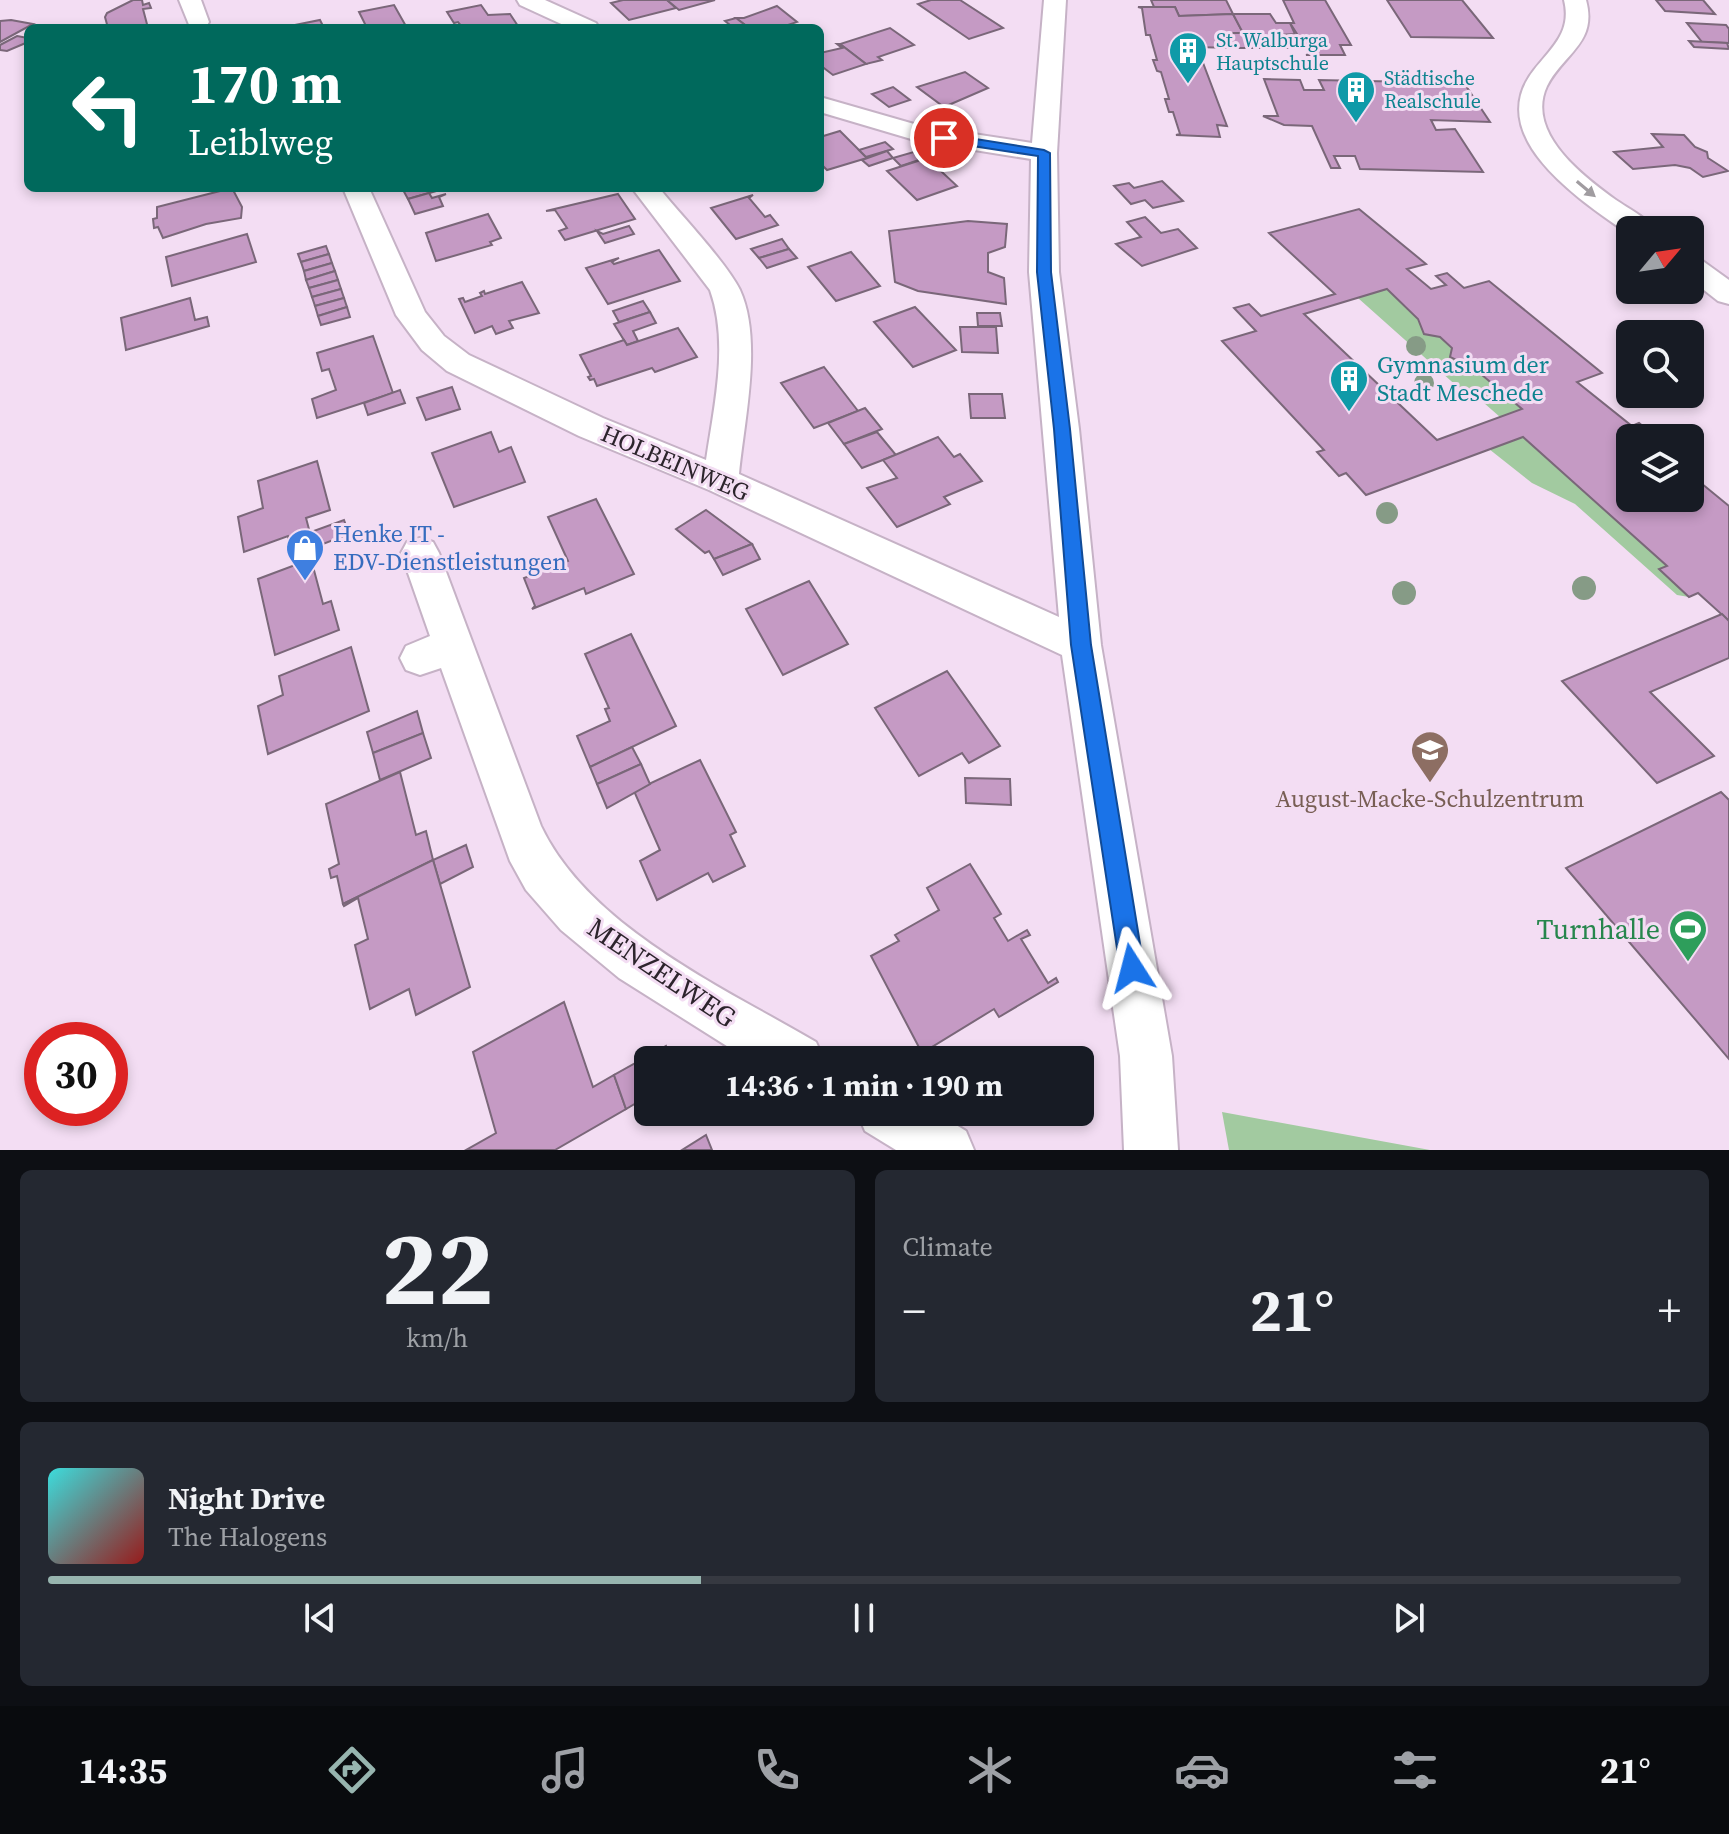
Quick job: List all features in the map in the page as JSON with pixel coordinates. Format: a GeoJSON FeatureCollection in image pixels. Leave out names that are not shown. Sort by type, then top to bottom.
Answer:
{"type":"FeatureCollection","features":[{"type":"Feature","properties":{"kind":"street"},"geometry":{"type":"LineString","coordinates":[[190,0],[198,22]]}},
{"type":"Feature","properties":{"kind":"street"},"geometry":{"type":"LineString","coordinates":[[528,0],[579,24]]}},
{"type":"Feature","properties":{"kind":"street"},"geometry":{"type":"LineString","coordinates":[[1055,0],[1044,153],[1044,272],[1062,429],[1081,645],[1146,1056],[1151,1150]]}},
{"type":"Feature","properties":{"kind":"street"},"geometry":{"type":"LineString","coordinates":[[1575,0],[1578,31],[1538,81],[1532,96],[1531,113],[1538,139],[1580,185],[1622,216]]}},
{"type":"Feature","properties":{"kind":"street"},"geometry":{"type":"LineString","coordinates":[[824,105],[918,133],[1044,153]]}},
{"type":"Feature","properties":{"kind":"street","name":"HOLBEINWEG"},"geometry":{"type":"LineString","coordinates":[[358,192],[411,315],[458,363],[591,427],[721,481],[1081,645]]}},
{"type":"Feature","properties":{"kind":"street"},"geometry":{"type":"LineString","coordinates":[[648,192],[724,288],[731,305],[733,355],[721,481]]}},
{"type":"Feature","properties":{"kind":"street"},"geometry":{"type":"LineString","coordinates":[[1704,275],[1729,294]]}},
{"type":"Feature","properties":{"kind":"street","name":"MENZELWEG"},"geometry":{"type":"LineString","coordinates":[[420,553],[436,652],[524,839],[550,884],[607,939],[676,986],[775,1046]]}},
{"type":"Feature","properties":{"kind":"street"},"geometry":{"type":"LineString","coordinates":[[907,1126],[947,1150]]}},
{"type":"Feature","properties":{"kind":"green space"},"geometry":{"type":"Polygon","coordinates":[[[1387,289],[1418,319],[1424,334],[1440,337],[1522,409],[1500,417],[1476,396],[1469,397],[1358,298],[1387,289]]]}},
{"type":"Feature","properties":{"kind":"green space"},"geometry":{"type":"Polygon","coordinates":[[[1523,437],[1667,566],[1689,597],[1677,595],[1575,504],[1532,483],[1489,449],[1523,437]]]}},
{"type":"Feature","properties":{"kind":"green space"},"geometry":{"type":"Polygon","coordinates":[[[1222,1112],[1430,1150],[1229,1150],[1222,1112]]]}},
{"type":"Feature","properties":{"kind":"building"},"geometry":{"type":"Polygon","coordinates":[[[133,0],[142,0],[143,5],[149,3],[151,8],[143,9],[147,24],[107,24],[107,13],[133,0]]]}},
{"type":"Feature","properties":{"kind":"building"},"geometry":{"type":"Polygon","coordinates":[[[667,0],[676,8],[629,20],[611,3],[667,0]]]}},
{"type":"Feature","properties":{"kind":"building"},"geometry":{"type":"Polygon","coordinates":[[[667,0],[715,0],[679,10],[667,0]]]}},
{"type":"Feature","properties":{"kind":"building"},"geometry":{"type":"Polygon","coordinates":[[[931,0],[960,0],[1003,28],[969,39],[918,4],[931,0]]]}},
{"type":"Feature","properties":{"kind":"building","name":"St. Walburga Hauptschule"},"geometry":{"type":"Polygon","coordinates":[[[1151,0],[1226,0],[1233,14],[1179,16],[1175,7],[1154,7],[1151,0]]]}},
{"type":"Feature","properties":{"kind":"building","name":"St. Walburga Hauptschule"},"geometry":{"type":"Polygon","coordinates":[[[1283,0],[1325,0],[1351,45],[1340,45],[1345,55],[1306,55],[1310,54],[1290,23],[1294,23],[1283,0]]]}},
{"type":"Feature","properties":{"kind":"building"},"geometry":{"type":"Polygon","coordinates":[[[1387,0],[1462,0],[1493,38],[1411,37],[1387,0]]]}},
{"type":"Feature","properties":{"kind":"building"},"geometry":{"type":"Polygon","coordinates":[[[1656,0],[1703,0],[1715,14],[1665,11],[1656,0]]]}},
{"type":"Feature","properties":{"kind":"building"},"geometry":{"type":"Polygon","coordinates":[[[394,5],[405,24],[365,24],[359,12],[394,5]]]}},
{"type":"Feature","properties":{"kind":"building"},"geometry":{"type":"Polygon","coordinates":[[[481,5],[488,15],[510,14],[517,24],[460,24],[454,23],[447,12],[481,5]]]}},
{"type":"Feature","properties":{"kind":"building"},"geometry":{"type":"Polygon","coordinates":[[[777,6],[797,22],[744,24],[736,18],[777,6]]]}},
{"type":"Feature","properties":{"kind":"building","name":"St. Walburga Hauptschule"},"geometry":{"type":"Polygon","coordinates":[[[1138,7],[1175,7],[1179,16],[1233,14],[1243,33],[1225,33],[1231,48],[1197,47],[1227,126],[1217,125],[1220,137],[1176,135],[1180,134],[1173,112],[1169,112],[1165,99],[1169,99],[1161,72],[1157,71],[1153,60],[1157,60],[1150,35],[1146,35],[1142,8],[1138,7]]]}},
{"type":"Feature","properties":{"kind":"building","name":"St. Walburga Hauptschule"},"geometry":{"type":"Polygon","coordinates":[[[1233,14],[1270,14],[1276,23],[1290,23],[1295,34],[1281,35],[1287,48],[1231,48],[1225,33],[1243,33],[1233,14]]]}},
{"type":"Feature","properties":{"kind":"building"},"geometry":{"type":"Polygon","coordinates":[[[736,18],[744,24],[729,24],[725,21],[736,18]]]}},
{"type":"Feature","properties":{"kind":"building"},"geometry":{"type":"Polygon","coordinates":[[[320,20],[322,24],[300,24],[320,20]]]}},
{"type":"Feature","properties":{"kind":"building"},"geometry":{"type":"Polygon","coordinates":[[[0,21],[33,24],[24,24],[24,29],[0,42],[0,21]]]}},
{"type":"Feature","properties":{"kind":"building"},"geometry":{"type":"Polygon","coordinates":[[[1687,23],[1726,25],[1729,43],[1702,42],[1687,23]]]}},
{"type":"Feature","properties":{"kind":"building"},"geometry":{"type":"Polygon","coordinates":[[[890,28],[914,45],[866,64],[840,44],[890,28]]]}},
{"type":"Feature","properties":{"kind":"building"},"geometry":{"type":"Polygon","coordinates":[[[17,36],[24,37],[24,44],[7,51],[0,50],[0,45],[17,36]]]}},
{"type":"Feature","properties":{"kind":"building"},"geometry":{"type":"Polygon","coordinates":[[[1689,41],[1727,43],[1729,49],[1694,47],[1689,41]]]}},
{"type":"Feature","properties":{"kind":"building"},"geometry":{"type":"Polygon","coordinates":[[[837,44],[866,64],[833,75],[824,68],[824,52],[842,48],[837,44]]]}},
{"type":"Feature","properties":{"kind":"building"},"geometry":{"type":"Polygon","coordinates":[[[965,72],[988,88],[944,107],[917,87],[965,72]]]}},
{"type":"Feature","properties":{"kind":"building","name":"Städtische Realschule"},"geometry":{"type":"Polygon","coordinates":[[[1264,79],[1300,80],[1304,90],[1324,90],[1319,80],[1464,83],[1490,122],[1431,120],[1436,130],[1455,129],[1483,172],[1360,169],[1355,156],[1334,156],[1340,168],[1331,168],[1312,126],[1284,125],[1263,116],[1278,116],[1264,79]]]}},
{"type":"Feature","properties":{"kind":"building"},"geometry":{"type":"Polygon","coordinates":[[[893,87],[910,100],[889,107],[872,94],[893,87]]]}},
{"type":"Feature","properties":{"kind":"building"},"geometry":{"type":"Polygon","coordinates":[[[840,131],[867,158],[827,170],[824,167],[824,136],[840,131]]]}},
{"type":"Feature","properties":{"kind":"building"},"geometry":{"type":"Polygon","coordinates":[[[1652,134],[1684,135],[1695,147],[1707,152],[1708,158],[1728,171],[1703,177],[1690,168],[1675,165],[1633,169],[1614,152],[1663,147],[1652,134]]]}},
{"type":"Feature","properties":{"kind":"building"},"geometry":{"type":"Polygon","coordinates":[[[885,142],[893,149],[866,157],[859,150],[885,142]]]}},
{"type":"Feature","properties":{"kind":"building"},"geometry":{"type":"Polygon","coordinates":[[[887,151],[893,158],[869,166],[862,160],[887,151]]]}},
{"type":"Feature","properties":{"kind":"building"},"geometry":{"type":"Polygon","coordinates":[[[917,151],[925,158],[901,166],[893,158],[917,151]]]}},
{"type":"Feature","properties":{"kind":"building"},"geometry":{"type":"Polygon","coordinates":[[[927,158],[957,186],[917,200],[887,171],[927,158]]]}},
{"type":"Feature","properties":{"kind":"building"},"geometry":{"type":"Polygon","coordinates":[[[1162,181],[1183,201],[1153,208],[1145,200],[1131,204],[1114,186],[1129,183],[1134,188],[1162,181]]]}},
{"type":"Feature","properties":{"kind":"building"},"geometry":{"type":"Polygon","coordinates":[[[216,192],[234,192],[242,207],[241,218],[206,224],[163,238],[158,227],[154,228],[157,207],[216,192]]]}},
{"type":"Feature","properties":{"kind":"building"},"geometry":{"type":"Polygon","coordinates":[[[404,192],[433,192],[408,199],[404,192]]]}},
{"type":"Feature","properties":{"kind":"building"},"geometry":{"type":"Polygon","coordinates":[[[429,193],[432,198],[446,194],[439,197],[443,206],[415,214],[408,199],[429,193]]]}},
{"type":"Feature","properties":{"kind":"building"},"geometry":{"type":"Polygon","coordinates":[[[618,194],[635,219],[565,240],[559,231],[567,228],[555,210],[546,211],[618,194]]]}},
{"type":"Feature","properties":{"kind":"building"},"geometry":{"type":"Polygon","coordinates":[[[753,195],[749,198],[765,217],[770,215],[778,225],[736,239],[711,208],[753,195]]]}},
{"type":"Feature","properties":{"kind":"building","name":"Gymnasium der Stadt Meschede"},"geometry":{"type":"Polygon","coordinates":[[[1359,209],[1426,264],[1407,269],[1431,289],[1446,285],[1436,276],[1447,273],[1464,288],[1489,281],[1602,373],[1577,382],[1630,424],[1616,424],[1616,512],[1704,512],[1704,485],[1729,506],[1729,621],[1698,593],[1689,597],[1659,569],[1667,566],[1523,437],[1366,495],[1346,473],[1339,476],[1317,452],[1324,450],[1222,341],[1256,331],[1234,308],[1249,304],[1261,316],[1335,294],[1269,233],[1359,209]],[[1387,289],[1304,314],[1437,440],[1522,409],[1475,369],[1450,357],[1452,348],[1440,337],[1424,334],[1418,319],[1387,289]]]}},
{"type":"Feature","properties":{"kind":"building"},"geometry":{"type":"Polygon","coordinates":[[[488,214],[501,238],[490,242],[492,245],[436,261],[426,233],[488,214]]]}},
{"type":"Feature","properties":{"kind":"building"},"geometry":{"type":"Polygon","coordinates":[[[1145,217],[1161,233],[1178,229],[1197,248],[1142,266],[1116,244],[1141,237],[1127,222],[1145,217]]]}},
{"type":"Feature","properties":{"kind":"building"},"geometry":{"type":"Polygon","coordinates":[[[968,221],[1007,224],[1005,247],[988,253],[988,272],[1004,278],[1006,304],[918,291],[895,282],[889,231],[968,221]]]}},
{"type":"Feature","properties":{"kind":"building"},"geometry":{"type":"Polygon","coordinates":[[[629,226],[634,234],[605,243],[597,231],[603,234],[629,226]]]}},
{"type":"Feature","properties":{"kind":"building"},"geometry":{"type":"Polygon","coordinates":[[[247,234],[256,262],[172,286],[166,257],[247,234]]]}},
{"type":"Feature","properties":{"kind":"building"},"geometry":{"type":"Polygon","coordinates":[[[782,239],[789,249],[759,258],[751,249],[782,239]]]}},
{"type":"Feature","properties":{"kind":"building"},"geometry":{"type":"Polygon","coordinates":[[[326,246],[329,254],[301,262],[298,254],[326,246]]]}},
{"type":"Feature","properties":{"kind":"building"},"geometry":{"type":"Polygon","coordinates":[[[789,249],[797,258],[767,268],[759,258],[789,249]]]}},
{"type":"Feature","properties":{"kind":"building"},"geometry":{"type":"Polygon","coordinates":[[[659,250],[680,281],[608,304],[586,268],[619,258],[612,262],[614,264],[659,250]]]}},
{"type":"Feature","properties":{"kind":"building"},"geometry":{"type":"Polygon","coordinates":[[[851,252],[880,286],[836,301],[808,267],[851,252]]]}},
{"type":"Feature","properties":{"kind":"building"},"geometry":{"type":"Polygon","coordinates":[[[329,254],[332,263],[304,271],[301,262],[329,254]]]}},
{"type":"Feature","properties":{"kind":"building"},"geometry":{"type":"Polygon","coordinates":[[[332,263],[335,271],[306,280],[304,271],[332,263]]]}},
{"type":"Feature","properties":{"kind":"building"},"geometry":{"type":"Polygon","coordinates":[[[335,271],[338,280],[309,288],[306,280],[335,271]]]}},
{"type":"Feature","properties":{"kind":"building"},"geometry":{"type":"Polygon","coordinates":[[[338,280],[341,289],[312,297],[309,288],[338,280]]]}},
{"type":"Feature","properties":{"kind":"building"},"geometry":{"type":"Polygon","coordinates":[[[522,282],[539,313],[509,321],[513,328],[496,334],[492,326],[475,333],[459,299],[463,298],[465,302],[482,296],[480,293],[484,291],[485,294],[522,282]]]}},
{"type":"Feature","properties":{"kind":"building"},"geometry":{"type":"Polygon","coordinates":[[[341,289],[344,298],[315,306],[312,297],[341,289]]]}},
{"type":"Feature","properties":{"kind":"building"},"geometry":{"type":"Polygon","coordinates":[[[190,298],[195,320],[207,317],[209,326],[126,350],[121,318],[190,298]]]}},
{"type":"Feature","properties":{"kind":"building"},"geometry":{"type":"Polygon","coordinates":[[[344,298],[347,307],[318,316],[315,306],[344,298]]]}},
{"type":"Feature","properties":{"kind":"building"},"geometry":{"type":"Polygon","coordinates":[[[643,301],[650,312],[619,322],[613,311],[643,301]]]}},
{"type":"Feature","properties":{"kind":"building"},"geometry":{"type":"Polygon","coordinates":[[[347,307],[350,317],[321,325],[318,316],[347,307]]]}},
{"type":"Feature","properties":{"kind":"building"},"geometry":{"type":"Polygon","coordinates":[[[915,307],[956,350],[913,367],[874,322],[915,307]]]}},
{"type":"Feature","properties":{"kind":"building"},"geometry":{"type":"Polygon","coordinates":[[[650,312],[656,323],[633,331],[638,341],[627,345],[614,324],[650,312]]]}},
{"type":"Feature","properties":{"kind":"building"},"geometry":{"type":"Polygon","coordinates":[[[977,313],[1000,313],[1002,326],[978,326],[977,313]]]}},
{"type":"Feature","properties":{"kind":"building"},"geometry":{"type":"Polygon","coordinates":[[[960,327],[996,327],[998,353],[962,352],[960,327]]]}},
{"type":"Feature","properties":{"kind":"building"},"geometry":{"type":"Polygon","coordinates":[[[678,328],[697,357],[655,372],[652,368],[597,386],[594,379],[588,377],[591,376],[580,355],[624,340],[627,345],[678,328]]]}},
{"type":"Feature","properties":{"kind":"building"},"geometry":{"type":"Polygon","coordinates":[[[373,336],[393,393],[317,418],[312,399],[336,390],[329,369],[322,371],[317,353],[373,336]]]}},
{"type":"Feature","properties":{"kind":"building"},"geometry":{"type":"Polygon","coordinates":[[[824,367],[858,411],[814,428],[781,383],[824,367]]]}},
{"type":"Feature","properties":{"kind":"building"},"geometry":{"type":"Polygon","coordinates":[[[452,387],[460,409],[426,420],[417,398],[452,387]]]}},
{"type":"Feature","properties":{"kind":"building"},"geometry":{"type":"Polygon","coordinates":[[[400,390],[405,403],[368,415],[364,403],[400,390]]]}},
{"type":"Feature","properties":{"kind":"building"},"geometry":{"type":"Polygon","coordinates":[[[969,394],[1002,394],[1005,418],[971,418],[969,394]]]}},
{"type":"Feature","properties":{"kind":"building"},"geometry":{"type":"Polygon","coordinates":[[[865,408],[882,429],[844,444],[828,423],[865,408]]]}},
{"type":"Feature","properties":{"kind":"building"},"geometry":{"type":"Polygon","coordinates":[[[491,432],[499,452],[511,447],[525,482],[454,507],[432,453],[491,432]]]}},
{"type":"Feature","properties":{"kind":"building"},"geometry":{"type":"Polygon","coordinates":[[[877,432],[896,455],[862,468],[844,444],[877,432]]]}},
{"type":"Feature","properties":{"kind":"building"},"geometry":{"type":"Polygon","coordinates":[[[938,437],[954,457],[960,454],[982,481],[944,497],[950,504],[897,527],[867,488],[897,478],[883,460],[938,437]]]}},
{"type":"Feature","properties":{"kind":"building"},"geometry":{"type":"Polygon","coordinates":[[[317,461],[330,510],[306,518],[310,533],[289,540],[288,536],[244,552],[238,517],[263,508],[258,481],[317,461]]]}},
{"type":"Feature","properties":{"kind":"building"},"geometry":{"type":"Polygon","coordinates":[[[596,499],[634,574],[586,594],[584,588],[532,609],[535,606],[524,578],[568,561],[548,517],[596,499]]]}},
{"type":"Feature","properties":{"kind":"building"},"geometry":{"type":"Polygon","coordinates":[[[706,510],[752,544],[714,559],[709,551],[705,553],[676,529],[706,510]]]}},
{"type":"Feature","properties":{"kind":"building"},"geometry":{"type":"Polygon","coordinates":[[[344,520],[349,534],[305,551],[302,538],[289,543],[289,540],[344,520]]]}},
{"type":"Feature","properties":{"kind":"building"},"geometry":{"type":"Polygon","coordinates":[[[752,544],[760,559],[723,575],[714,559],[752,544]]]}},
{"type":"Feature","properties":{"kind":"building"},"geometry":{"type":"Polygon","coordinates":[[[311,559],[323,604],[331,601],[339,630],[275,655],[258,579],[311,559]]]}},
{"type":"Feature","properties":{"kind":"building"},"geometry":{"type":"Polygon","coordinates":[[[809,581],[848,644],[783,675],[746,609],[809,581]]]}},
{"type":"Feature","properties":{"kind":"building"},"geometry":{"type":"Polygon","coordinates":[[[1722,614],[1729,621],[1729,658],[1650,692],[1714,756],[1657,783],[1562,681],[1722,614]]]}},
{"type":"Feature","properties":{"kind":"building"},"geometry":{"type":"Polygon","coordinates":[[[631,634],[676,726],[590,767],[577,736],[610,721],[605,709],[609,708],[585,654],[631,634]]]}},
{"type":"Feature","properties":{"kind":"building"},"geometry":{"type":"Polygon","coordinates":[[[351,647],[369,711],[268,754],[258,706],[283,695],[279,676],[351,647]]]}},
{"type":"Feature","properties":{"kind":"building"},"geometry":{"type":"Polygon","coordinates":[[[947,671],[1000,746],[969,763],[962,753],[919,776],[875,708],[947,671]]]}},
{"type":"Feature","properties":{"kind":"building"},"geometry":{"type":"Polygon","coordinates":[[[417,711],[423,733],[373,753],[367,732],[417,711]]]}},
{"type":"Feature","properties":{"kind":"building"},"geometry":{"type":"Polygon","coordinates":[[[423,733],[431,758],[380,780],[373,753],[423,733]]]}},
{"type":"Feature","properties":{"kind":"building"},"geometry":{"type":"Polygon","coordinates":[[[632,747],[641,764],[597,784],[590,767],[632,747]]]}},
{"type":"Feature","properties":{"kind":"building"},"geometry":{"type":"Polygon","coordinates":[[[700,760],[736,832],[730,835],[745,866],[713,882],[708,873],[657,900],[640,861],[660,850],[634,791],[700,760]]]}},
{"type":"Feature","properties":{"kind":"building"},"geometry":{"type":"Polygon","coordinates":[[[641,764],[650,784],[607,808],[597,784],[641,764]]]}},
{"type":"Feature","properties":{"kind":"building"},"geometry":{"type":"Polygon","coordinates":[[[400,772],[416,835],[426,831],[433,860],[343,904],[337,876],[331,878],[329,869],[339,864],[326,804],[400,772]]]}},
{"type":"Feature","properties":{"kind":"building"},"geometry":{"type":"Polygon","coordinates":[[[965,778],[1010,779],[1011,805],[966,803],[965,778]]]}},
{"type":"Feature","properties":{"kind":"building","name":"Turnhalle"},"geometry":{"type":"Polygon","coordinates":[[[1721,792],[1729,800],[1729,1059],[1566,868],[1721,792]]]}},
{"type":"Feature","properties":{"kind":"building"},"geometry":{"type":"Polygon","coordinates":[[[466,845],[473,867],[440,884],[433,860],[466,845]]]}},
{"type":"Feature","properties":{"kind":"building"},"geometry":{"type":"Polygon","coordinates":[[[433,860],[470,987],[416,1015],[409,989],[370,1009],[355,945],[368,939],[358,898],[343,904],[433,860]]]}},
{"type":"Feature","properties":{"kind":"building"},"geometry":{"type":"Polygon","coordinates":[[[970,864],[1001,914],[994,918],[1008,941],[1027,930],[1030,935],[1021,939],[1048,983],[1056,978],[1058,982],[999,1017],[994,1009],[933,1046],[918,1046],[871,956],[899,941],[895,935],[939,910],[927,888],[970,864]]]}},
{"type":"Feature","properties":{"kind":"building"},"geometry":{"type":"Polygon","coordinates":[[[564,1002],[593,1087],[614,1075],[626,1109],[555,1150],[466,1150],[496,1133],[473,1052],[564,1002]]]}},
{"type":"Feature","properties":{"kind":"building"},"geometry":{"type":"Polygon","coordinates":[[[634,1064],[634,1104],[626,1109],[614,1075],[634,1064]]]}},
{"type":"Feature","properties":{"kind":"building"},"geometry":{"type":"Polygon","coordinates":[[[706,1135],[712,1150],[682,1150],[706,1135]]]}},
{"type":"Feature","properties":{"kind":"place","name":"St. Walburga Hauptschule"},"geometry":{"type":"Point","coordinates":[1188,85]}},
{"type":"Feature","properties":{"kind":"place","name":"Städtische Realschule"},"geometry":{"type":"Point","coordinates":[1356,124]}},
{"type":"Feature","properties":{"kind":"place","name":"Gymnasium der Stadt Meschede"},"geometry":{"type":"Point","coordinates":[1349,413]}},
{"type":"Feature","properties":{"kind":"place","name":"Henke IT - EDV-Dienstleistungen"},"geometry":{"type":"Point","coordinates":[305,582]}},
{"type":"Feature","properties":{"kind":"place","name":"August-Macke-Schulzentrum"},"geometry":{"type":"Point","coordinates":[1430,784]}},
{"type":"Feature","properties":{"kind":"place","name":"Turnhalle"},"geometry":{"type":"Point","coordinates":[1688,963]}},
{"type":"Feature","properties":{"kind":"route"},"geometry":{"type":"LineString","coordinates":[[944,138],[1044,153],[1044,272],[1062,429],[1081,645],[1132,968]]}}]}
